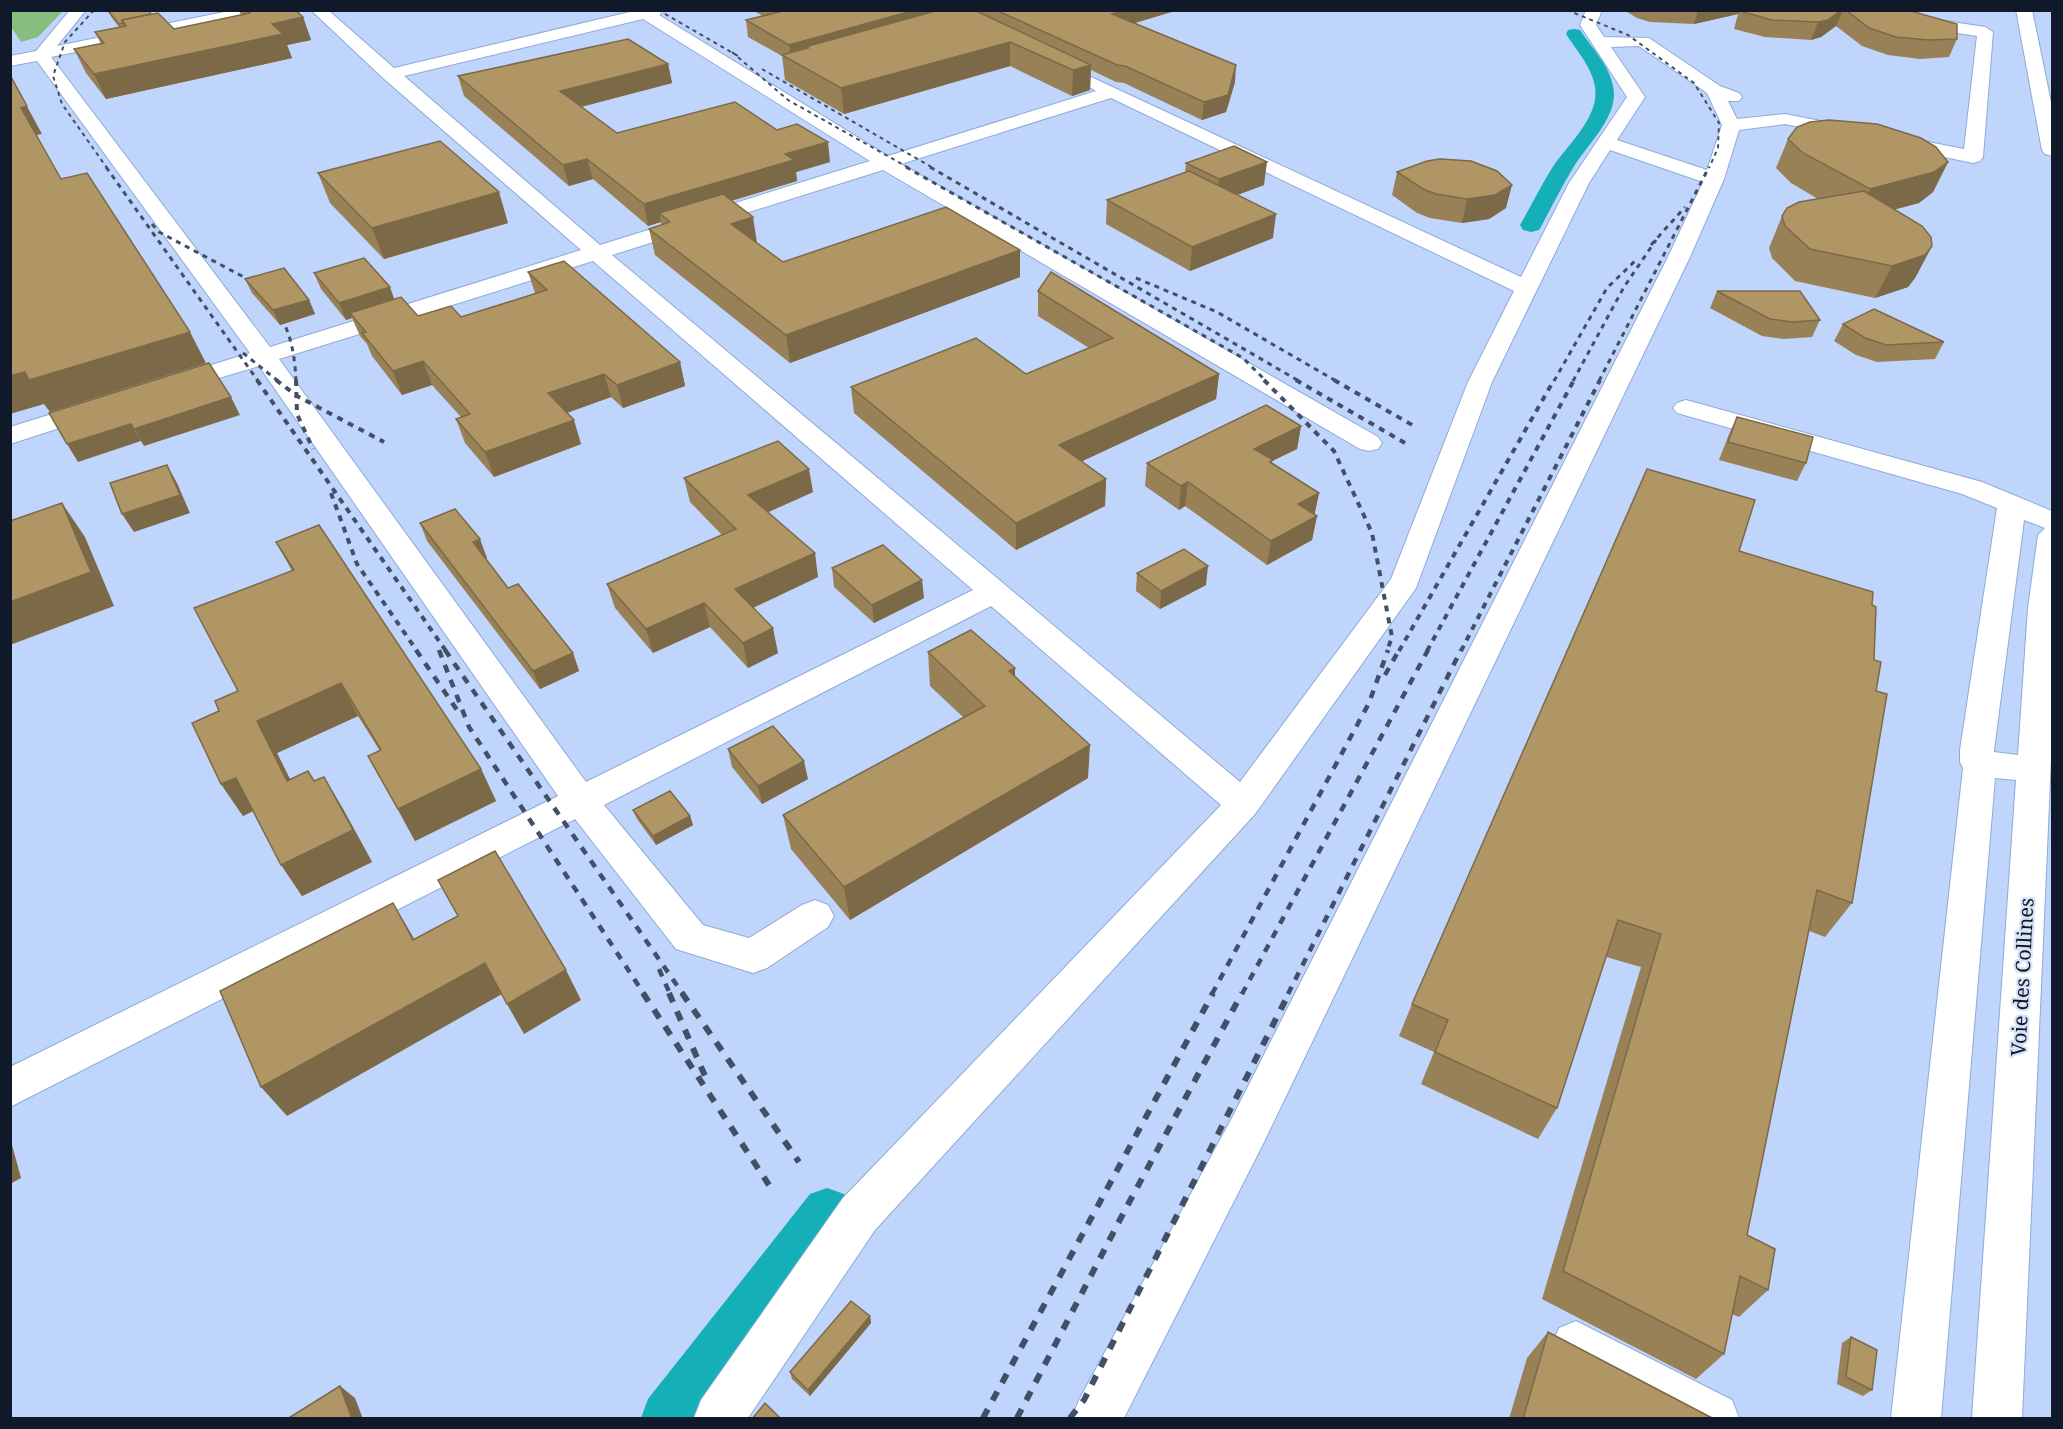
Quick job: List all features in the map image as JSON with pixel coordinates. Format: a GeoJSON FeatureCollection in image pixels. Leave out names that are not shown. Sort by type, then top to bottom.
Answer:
{"type":"FeatureCollection","features":[{"type":"Feature","properties":{"kind":"street"},"geometry":{"type":"LineString","coordinates":[[26,58],[80,10]]}},
{"type":"Feature","properties":{"kind":"street"},"geometry":{"type":"LineString","coordinates":[[26,58],[259,10]]}},
{"type":"Feature","properties":{"kind":"street"},"geometry":{"type":"LineString","coordinates":[[318,10],[595,251],[1244,804]]}},
{"type":"Feature","properties":{"kind":"street"},"geometry":{"type":"LineString","coordinates":[[1597,26],[1643,41],[1744,111],[1973,157],[1985,32],[1905,15],[1839,10]]}},
{"type":"Feature","properties":{"kind":"street"},"geometry":{"type":"LineString","coordinates":[[2024,10],[2052,150]]}},
{"type":"Feature","properties":{"kind":"street"},"geometry":{"type":"LineString","coordinates":[[389,74],[653,12],[750,80],[886,163],[1369,443]]}},
{"type":"Feature","properties":{"kind":"street"},"geometry":{"type":"LineString","coordinates":[[719,1419],[859,1214],[1244,804],[1405,581],[1480,382],[1579,183],[1636,97],[1597,26]]}},
{"type":"Feature","properties":{"kind":"street"},"geometry":{"type":"LineString","coordinates":[[10,41],[264,355],[580,800],[690,938],[753,956],[815,916]]}},
{"type":"Feature","properties":{"kind":"street"},"geometry":{"type":"LineString","coordinates":[[1070,72],[1526,288]]}},
{"type":"Feature","properties":{"kind":"street"},"geometry":{"type":"LineString","coordinates":[[750,80],[772,74]]}},
{"type":"Feature","properties":{"kind":"street"},"geometry":{"type":"LineString","coordinates":[[1714,90],[1744,111],[1785,118]]}},
{"type":"Feature","properties":{"kind":"street"},"geometry":{"type":"LineString","coordinates":[[155,390],[595,251],[1112,92]]}},
{"type":"Feature","properties":{"kind":"street"},"geometry":{"type":"LineString","coordinates":[[1097,1419],[1248,1130],[1571,472],[1631,356],[1744,111]]}},
{"type":"Feature","properties":{"kind":"street"},"geometry":{"type":"LineString","coordinates":[[1606,142],[1714,179]]}},
{"type":"Feature","properties":{"kind":"street"},"geometry":{"type":"LineString","coordinates":[[10,436],[122,401]]}},
{"type":"Feature","properties":{"kind":"street"},"geometry":{"type":"LineString","coordinates":[[1686,408],[1972,488],[2052,521]]}},
{"type":"Feature","properties":{"kind":"street"},"geometry":{"type":"LineString","coordinates":[[1917,1419],[1980,768],[1977,762],[1977,750],[2012,504]]}},
{"type":"Feature","properties":{"kind":"street","name":"Voie des Collines"},"geometry":{"type":"LineString","coordinates":[[1997,1419],[2043,608],[2052,535]]}},
{"type":"Feature","properties":{"kind":"street"},"geometry":{"type":"LineString","coordinates":[[10,1088],[994,592]]}},
{"type":"Feature","properties":{"kind":"street"},"geometry":{"type":"LineString","coordinates":[[1993,646],[2040,662]]}},
{"type":"Feature","properties":{"kind":"street"},"geometry":{"type":"LineString","coordinates":[[1980,768],[1989,764],[2034,770]]}},
{"type":"Feature","properties":{"kind":"street"},"geometry":{"type":"LineString","coordinates":[[1576,1345],[1714,1419]]}},
{"type":"Feature","properties":{"kind":"green space"},"geometry":{"type":"Polygon","coordinates":[[[10,11],[63,11],[38,37],[21,42],[11,27],[10,11]]]}},
{"type":"Feature","properties":{"kind":"building"},"geometry":{"type":"Polygon","coordinates":[[[148,10],[151,14],[122,20],[123,23],[119,24],[109,12],[148,10]]]}},
{"type":"Feature","properties":{"kind":"building"},"geometry":{"type":"Polygon","coordinates":[[[247,10],[295,10],[303,17],[272,24],[283,34],[94,74],[74,49],[104,43],[95,32],[126,26],[122,20],[158,13],[174,29],[250,13],[247,10]]]}},
{"type":"Feature","properties":{"kind":"building"},"geometry":{"type":"Polygon","coordinates":[[[781,10],[915,10],[789,45],[746,20],[783,11],[781,10]]]}},
{"type":"Feature","properties":{"kind":"building"},"geometry":{"type":"Polygon","coordinates":[[[939,10],[974,10],[1091,65],[1073,70],[1010,42],[841,88],[782,55],[808,48],[805,47],[939,10]]]}},
{"type":"Feature","properties":{"kind":"building"},"geometry":{"type":"Polygon","coordinates":[[[996,10],[1123,10],[1112,14],[1236,65],[1228,95],[1204,102],[996,10]]]}},
{"type":"Feature","properties":{"kind":"building"},"geometry":{"type":"Polygon","coordinates":[[[1740,10],[1841,10],[1828,20],[1818,22],[1772,20],[1740,10]]]}},
{"type":"Feature","properties":{"kind":"building"},"geometry":{"type":"Polygon","coordinates":[[[1846,10],[1907,10],[1957,24],[1957,39],[1929,40],[1896,37],[1869,28],[1846,10]]]}},
{"type":"Feature","properties":{"kind":"building"},"geometry":{"type":"Polygon","coordinates":[[[628,39],[668,64],[560,91],[617,133],[735,102],[777,130],[797,124],[828,142],[785,154],[794,160],[644,204],[587,159],[563,165],[458,76],[628,39]]]}},
{"type":"Feature","properties":{"kind":"building"},"geometry":{"type":"Polygon","coordinates":[[[10,75],[27,106],[21,108],[61,179],[87,173],[190,332],[29,380],[25,372],[10,376],[10,75]]]}},
{"type":"Feature","properties":{"kind":"building"},"geometry":{"type":"Polygon","coordinates":[[[1829,120],[1877,124],[1921,138],[1936,147],[1948,162],[1934,172],[1870,189],[1803,153],[1788,139],[1797,127],[1810,122],[1829,120]]]}},
{"type":"Feature","properties":{"kind":"building"},"geometry":{"type":"Polygon","coordinates":[[[440,141],[499,192],[372,228],[318,173],[440,141]]]}},
{"type":"Feature","properties":{"kind":"building"},"geometry":{"type":"Polygon","coordinates":[[[1234,146],[1267,162],[1219,179],[1186,163],[1234,146]]]}},
{"type":"Feature","properties":{"kind":"building"},"geometry":{"type":"Polygon","coordinates":[[[1440,159],[1471,161],[1497,171],[1512,185],[1495,195],[1467,199],[1436,194],[1423,189],[1397,172],[1427,161],[1440,159]]]}},
{"type":"Feature","properties":{"kind":"building"},"geometry":{"type":"Polygon","coordinates":[[[1189,171],[1276,214],[1192,247],[1107,200],[1189,171]]]}},
{"type":"Feature","properties":{"kind":"building"},"geometry":{"type":"Polygon","coordinates":[[[1864,191],[1922,226],[1931,237],[1932,246],[1925,255],[1892,266],[1810,249],[1785,226],[1782,216],[1787,208],[1799,202],[1864,191]]]}},
{"type":"Feature","properties":{"kind":"building"},"geometry":{"type":"Polygon","coordinates":[[[723,194],[753,217],[731,224],[783,262],[946,207],[1020,250],[786,335],[649,229],[670,222],[659,213],[723,194]]]}},
{"type":"Feature","properties":{"kind":"building"},"geometry":{"type":"Polygon","coordinates":[[[364,258],[390,287],[339,303],[314,273],[364,258]]]}},
{"type":"Feature","properties":{"kind":"building"},"geometry":{"type":"Polygon","coordinates":[[[564,261],[680,362],[617,385],[604,374],[548,393],[574,420],[485,452],[456,419],[470,414],[423,361],[393,371],[362,333],[366,332],[350,313],[401,297],[418,316],[451,306],[461,317],[547,290],[528,272],[564,261]]]}},
{"type":"Feature","properties":{"kind":"building"},"geometry":{"type":"Polygon","coordinates":[[[284,268],[309,300],[273,310],[245,279],[284,268]]]}},
{"type":"Feature","properties":{"kind":"building"},"geometry":{"type":"Polygon","coordinates":[[[1051,272],[1219,374],[1059,445],[1106,479],[1016,523],[851,387],[976,338],[1026,374],[1113,338],[1038,291],[1051,272]]]}},
{"type":"Feature","properties":{"kind":"building"},"geometry":{"type":"Polygon","coordinates":[[[1717,291],[1800,291],[1820,320],[1792,322],[1770,319],[1717,291]]]}},
{"type":"Feature","properties":{"kind":"building"},"geometry":{"type":"Polygon","coordinates":[[[1874,309],[1944,342],[1886,345],[1865,338],[1843,324],[1874,309]]]}},
{"type":"Feature","properties":{"kind":"building"},"geometry":{"type":"Polygon","coordinates":[[[209,363],[231,397],[134,429],[131,424],[67,444],[49,413],[209,363]]]}},
{"type":"Feature","properties":{"kind":"building"},"geometry":{"type":"Polygon","coordinates":[[[1266,405],[1301,426],[1254,449],[1319,493],[1298,504],[1317,516],[1271,541],[1188,482],[1181,486],[1147,463],[1266,405]]]}},
{"type":"Feature","properties":{"kind":"building"},"geometry":{"type":"Polygon","coordinates":[[[1737,417],[1813,437],[1806,463],[1728,442],[1737,417]]]}},
{"type":"Feature","properties":{"kind":"building"},"geometry":{"type":"Polygon","coordinates":[[[778,441],[809,469],[748,495],[815,553],[735,589],[773,628],[743,643],[704,603],[646,629],[607,584],[736,529],[684,478],[778,441]]]}},
{"type":"Feature","properties":{"kind":"building"},"geometry":{"type":"Polygon","coordinates":[[[167,465],[180,495],[122,514],[110,483],[167,465]]]}},
{"type":"Feature","properties":{"kind":"building"},"geometry":{"type":"Polygon","coordinates":[[[1647,469],[1755,500],[1739,551],[1873,592],[1872,605],[1876,607],[1874,660],[1881,662],[1876,691],[1887,694],[1852,903],[1817,890],[1747,1235],[1775,1249],[1768,1290],[1740,1276],[1724,1354],[1563,1271],[1661,934],[1618,920],[1557,1108],[1435,1052],[1448,1020],[1412,1004],[1647,469]]]}},
{"type":"Feature","properties":{"kind":"building"},"geometry":{"type":"Polygon","coordinates":[[[62,503],[91,572],[10,602],[10,521],[62,503]]]}},
{"type":"Feature","properties":{"kind":"building"},"geometry":{"type":"Polygon","coordinates":[[[455,509],[480,539],[473,542],[508,588],[518,584],[573,653],[533,671],[420,523],[455,509]]]}},
{"type":"Feature","properties":{"kind":"building"},"geometry":{"type":"Polygon","coordinates":[[[319,525],[481,769],[398,809],[368,756],[381,750],[341,683],[257,721],[287,781],[308,771],[314,781],[324,777],[353,830],[281,865],[236,778],[221,784],[192,723],[219,711],[215,701],[238,691],[194,608],[294,570],[276,542],[319,525]]]}},
{"type":"Feature","properties":{"kind":"building"},"geometry":{"type":"Polygon","coordinates":[[[883,545],[922,580],[872,605],[832,568],[883,545]]]}},
{"type":"Feature","properties":{"kind":"building"},"geometry":{"type":"Polygon","coordinates":[[[1184,549],[1208,566],[1161,591],[1137,573],[1184,549]]]}},
{"type":"Feature","properties":{"kind":"building"},"geometry":{"type":"Polygon","coordinates":[[[971,630],[1015,668],[1009,671],[1090,745],[844,887],[783,815],[985,706],[928,652],[971,630]]]}},
{"type":"Feature","properties":{"kind":"building"},"geometry":{"type":"Polygon","coordinates":[[[773,726],[804,761],[758,786],[728,749],[773,726]]]}},
{"type":"Feature","properties":{"kind":"building"},"geometry":{"type":"Polygon","coordinates":[[[670,791],[690,816],[653,836],[633,810],[670,791]]]}},
{"type":"Feature","properties":{"kind":"building"},"geometry":{"type":"Polygon","coordinates":[[[495,851],[566,970],[507,1004],[485,963],[261,1087],[220,991],[393,903],[413,940],[458,916],[438,880],[495,851]]]}},
{"type":"Feature","properties":{"kind":"building"},"geometry":{"type":"Polygon","coordinates":[[[851,1301],[870,1316],[808,1390],[790,1372],[851,1301]]]}},
{"type":"Feature","properties":{"kind":"building"},"geometry":{"type":"Polygon","coordinates":[[[1548,1332],[1714,1419],[1523,1419],[1548,1332]]]}},
{"type":"Feature","properties":{"kind":"building"},"geometry":{"type":"Polygon","coordinates":[[[1851,1337],[1877,1350],[1872,1390],[1846,1377],[1851,1337]]]}},
{"type":"Feature","properties":{"kind":"building"},"geometry":{"type":"Polygon","coordinates":[[[340,1386],[352,1419],[287,1419],[340,1386]]]}},
{"type":"Feature","properties":{"kind":"building"},"geometry":{"type":"Polygon","coordinates":[[[765,1403],[781,1419],[752,1419],[765,1403]]]}},
{"type":"Feature","properties":{"kind":"waterway"},"geometry":{"type":"LineString","coordinates":[[1531,225],[1561,171],[1595,122],[1605,96],[1599,71],[1574,34]]}},
{"type":"Feature","properties":{"kind":"waterway"},"geometry":{"type":"LineString","coordinates":[[667,1418],[827,1211]]}},
{"type":"Feature","properties":{"kind":"railway"},"geometry":{"type":"LineString","coordinates":[[94,10],[65,42],[53,76],[62,104],[107,168]]}},
{"type":"Feature","properties":{"kind":"railway"},"geometry":{"type":"LineString","coordinates":[[658,10],[734,54]]}},
{"type":"Feature","properties":{"kind":"railway"},"geometry":{"type":"LineString","coordinates":[[1567,10],[1628,35],[1694,83],[1719,123],[1718,148],[1709,168]]}},
{"type":"Feature","properties":{"kind":"railway"},"geometry":{"type":"LineString","coordinates":[[734,54],[738,56]]}},
{"type":"Feature","properties":{"kind":"railway"},"geometry":{"type":"LineString","coordinates":[[734,54],[788,100],[909,168]]}},
{"type":"Feature","properties":{"kind":"railway"},"geometry":{"type":"LineString","coordinates":[[762,69],[933,168]]}},
{"type":"Feature","properties":{"kind":"railway"},"geometry":{"type":"LineString","coordinates":[[106,167],[258,381]]}},
{"type":"Feature","properties":{"kind":"railway"},"geometry":{"type":"LineString","coordinates":[[906,167],[1243,358],[1266,381]]}},
{"type":"Feature","properties":{"kind":"railway"},"geometry":{"type":"LineString","coordinates":[[930,167],[1299,381]]}},
{"type":"Feature","properties":{"kind":"railway"},"geometry":{"type":"LineString","coordinates":[[1599,381],[1709,167]]}},
{"type":"Feature","properties":{"kind":"railway"},"geometry":{"type":"LineString","coordinates":[[1651,245],[1685,207]]}},
{"type":"Feature","properties":{"kind":"railway"},"geometry":{"type":"LineString","coordinates":[[152,224],[159,232],[255,283],[259,288]]}},
{"type":"Feature","properties":{"kind":"railway"},"geometry":{"type":"LineString","coordinates":[[1573,381],[1624,287],[1656,240]]}},
{"type":"Feature","properties":{"kind":"railway"},"geometry":{"type":"LineString","coordinates":[[1554,381],[1607,288],[1636,260]]}},
{"type":"Feature","properties":{"kind":"railway"},"geometry":{"type":"LineString","coordinates":[[1136,278],[1217,312],[1336,381]]}},
{"type":"Feature","properties":{"kind":"railway"},"geometry":{"type":"LineString","coordinates":[[276,310],[291,344],[296,381]]}},
{"type":"Feature","properties":{"kind":"railway"},"geometry":{"type":"LineString","coordinates":[[243,353],[278,381]]}},
{"type":"Feature","properties":{"kind":"railway"},"geometry":{"type":"LineString","coordinates":[[257,380],[446,651]]}},
{"type":"Feature","properties":{"kind":"railway"},"geometry":{"type":"LineString","coordinates":[[276,380],[296,396]]}},
{"type":"Feature","properties":{"kind":"railway"},"geometry":{"type":"LineString","coordinates":[[296,380],[296,396]]}},
{"type":"Feature","properties":{"kind":"railway"},"geometry":{"type":"LineString","coordinates":[[1264,380],[1334,451],[1372,533],[1392,637],[1387,651]]}},
{"type":"Feature","properties":{"kind":"railway"},"geometry":{"type":"LineString","coordinates":[[1296,380],[1405,443]]}},
{"type":"Feature","properties":{"kind":"railway"},"geometry":{"type":"LineString","coordinates":[[1334,380],[1414,426]]}},
{"type":"Feature","properties":{"kind":"railway"},"geometry":{"type":"LineString","coordinates":[[1399,651],[1554,380]]}},
{"type":"Feature","properties":{"kind":"railway"},"geometry":{"type":"LineString","coordinates":[[1427,651],[1574,380]]}},
{"type":"Feature","properties":{"kind":"railway"},"geometry":{"type":"LineString","coordinates":[[1461,651],[1600,380]]}},
{"type":"Feature","properties":{"kind":"railway"},"geometry":{"type":"LineString","coordinates":[[296,396],[384,442]]}},
{"type":"Feature","properties":{"kind":"railway"},"geometry":{"type":"LineString","coordinates":[[296,396],[297,414],[313,449]]}},
{"type":"Feature","properties":{"kind":"railway"},"geometry":{"type":"LineString","coordinates":[[331,493],[357,564],[417,651]]}},
{"type":"Feature","properties":{"kind":"railway"},"geometry":{"type":"LineString","coordinates":[[416,650],[457,710]]}},
{"type":"Feature","properties":{"kind":"railway"},"geometry":{"type":"LineString","coordinates":[[439,650],[469,727],[644,994]]}},
{"type":"Feature","properties":{"kind":"railway"},"geometry":{"type":"LineString","coordinates":[[445,650],[683,994]]}},
{"type":"Feature","properties":{"kind":"railway"},"geometry":{"type":"LineString","coordinates":[[1212,994],[1369,703],[1388,650]]}},
{"type":"Feature","properties":{"kind":"railway"},"geometry":{"type":"LineString","coordinates":[[1385,675],[1399,650]]}},
{"type":"Feature","properties":{"kind":"railway"},"geometry":{"type":"LineString","coordinates":[[1242,994],[1428,650]]}},
{"type":"Feature","properties":{"kind":"railway"},"geometry":{"type":"LineString","coordinates":[[1288,994],[1461,650]]}},
{"type":"Feature","properties":{"kind":"railway"},"geometry":{"type":"LineString","coordinates":[[659,969],[670,994]]}},
{"type":"Feature","properties":{"kind":"railway"},"geometry":{"type":"LineString","coordinates":[[643,993],[769,1185]]}},
{"type":"Feature","properties":{"kind":"railway"},"geometry":{"type":"LineString","coordinates":[[669,993],[705,1076]]}},
{"type":"Feature","properties":{"kind":"railway"},"geometry":{"type":"LineString","coordinates":[[682,993],[799,1162]]}},
{"type":"Feature","properties":{"kind":"railway"},"geometry":{"type":"LineString","coordinates":[[983,1418],[1213,993]]}},
{"type":"Feature","properties":{"kind":"railway"},"geometry":{"type":"LineString","coordinates":[[1017,1418],[1125,1210],[1242,993]]}},
{"type":"Feature","properties":{"kind":"railway"},"geometry":{"type":"LineString","coordinates":[[1070,1418],[1084,1400],[1289,993]]}}]}
